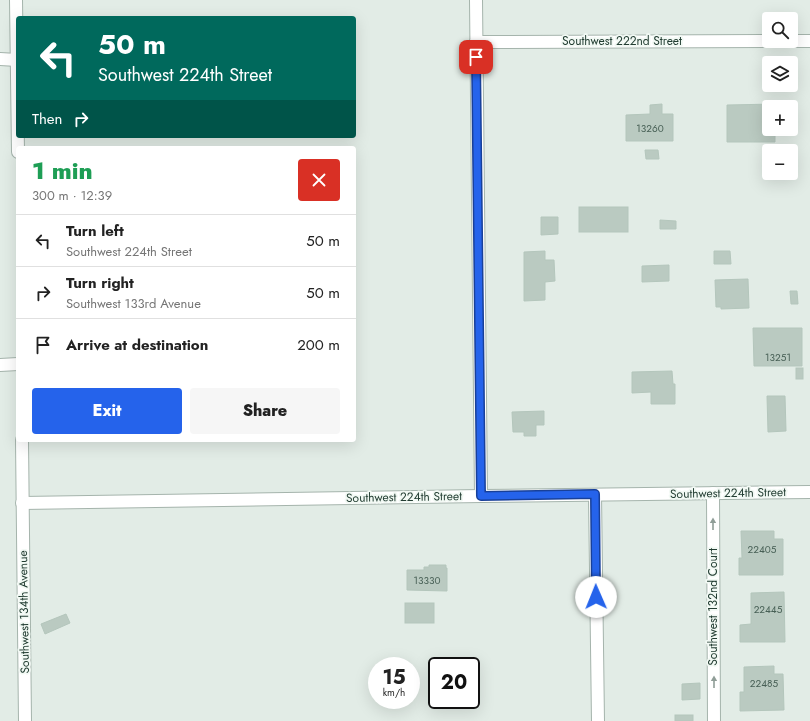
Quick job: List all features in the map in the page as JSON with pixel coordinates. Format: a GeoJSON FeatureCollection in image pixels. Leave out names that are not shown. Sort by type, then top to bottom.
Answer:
{"type":"FeatureCollection","features":[{"type":"Feature","properties":{"kind":"street"},"geometry":{"type":"LineString","coordinates":[[0,59],[16,60],[16,0]]}},
{"type":"Feature","properties":{"kind":"street"},"geometry":{"type":"LineString","coordinates":[[476,0],[481,496]]}},
{"type":"Feature","properties":{"kind":"street","name":"Southwest 222nd Street"},"geometry":{"type":"LineString","coordinates":[[476,42],[762,41]]}},
{"type":"Feature","properties":{"kind":"street"},"geometry":{"type":"LineString","coordinates":[[798,41],[810,41]]}},
{"type":"Feature","properties":{"kind":"street"},"geometry":{"type":"LineString","coordinates":[[0,365],[16,364]]}},
{"type":"Feature","properties":{"kind":"street","name":"Southwest 134th Avenue"},"geometry":{"type":"LineString","coordinates":[[22,442],[25,721]]}},
{"type":"Feature","properties":{"kind":"street","name":"Southwest 224th Street"},"geometry":{"type":"LineString","coordinates":[[22,503],[810,492]]}},
{"type":"Feature","properties":{"kind":"street","name":"Southwest 132nd Court"},"geometry":{"type":"LineString","coordinates":[[713,493],[714,721]]}},
{"type":"Feature","properties":{"kind":"street"},"geometry":{"type":"LineString","coordinates":[[595,494],[598,721]]}},
{"type":"Feature","properties":{"kind":"building"},"geometry":{"type":"Polygon","coordinates":[[[662,104],[662,114],[673,114],[673,141],[626,141],[626,115],[650,114],[650,105],[662,104]]]}},
{"type":"Feature","properties":{"kind":"building"},"geometry":{"type":"Polygon","coordinates":[[[762,104],[762,136],[775,136],[775,142],[727,142],[727,105],[762,104]]]}},
{"type":"Feature","properties":{"kind":"building"},"geometry":{"type":"Polygon","coordinates":[[[645,150],[658,150],[659,159],[646,159],[645,150]]]}},
{"type":"Feature","properties":{"kind":"building"},"geometry":{"type":"Polygon","coordinates":[[[579,207],[628,207],[628,232],[579,232],[579,207]]]}},
{"type":"Feature","properties":{"kind":"building"},"geometry":{"type":"Polygon","coordinates":[[[541,217],[558,217],[558,234],[541,235],[541,217]]]}},
{"type":"Feature","properties":{"kind":"building"},"geometry":{"type":"Polygon","coordinates":[[[660,220],[676,221],[676,229],[660,229],[660,220]]]}},
{"type":"Feature","properties":{"kind":"building"},"geometry":{"type":"Polygon","coordinates":[[[545,251],[545,260],[554,260],[555,281],[545,282],[545,300],[524,301],[524,252],[545,251]]]}},
{"type":"Feature","properties":{"kind":"building"},"geometry":{"type":"Polygon","coordinates":[[[714,251],[730,251],[731,264],[714,264],[714,251]]]}},
{"type":"Feature","properties":{"kind":"building"},"geometry":{"type":"Polygon","coordinates":[[[669,265],[669,281],[642,282],[642,266],[669,265]]]}},
{"type":"Feature","properties":{"kind":"building"},"geometry":{"type":"Polygon","coordinates":[[[748,279],[749,308],[721,309],[721,307],[716,307],[715,280],[748,279]]]}},
{"type":"Feature","properties":{"kind":"building"},"geometry":{"type":"Polygon","coordinates":[[[790,291],[797,291],[798,304],[791,304],[790,291]]]}},
{"type":"Feature","properties":{"kind":"building"},"geometry":{"type":"Polygon","coordinates":[[[753,328],[802,328],[802,366],[754,366],[753,328]]]}},
{"type":"Feature","properties":{"kind":"building"},"geometry":{"type":"Polygon","coordinates":[[[796,368],[803,368],[803,379],[796,379],[796,368]]]}},
{"type":"Feature","properties":{"kind":"building"},"geometry":{"type":"Polygon","coordinates":[[[672,371],[673,384],[675,384],[675,404],[651,404],[651,392],[632,393],[632,372],[672,371]]]}},
{"type":"Feature","properties":{"kind":"building"},"geometry":{"type":"Polygon","coordinates":[[[767,396],[785,396],[786,431],[768,432],[767,396]]]}},
{"type":"Feature","properties":{"kind":"building"},"geometry":{"type":"Polygon","coordinates":[[[544,411],[544,425],[536,425],[536,436],[524,436],[524,432],[513,432],[512,412],[544,411]]]}},
{"type":"Feature","properties":{"kind":"building"},"geometry":{"type":"Polygon","coordinates":[[[741,531],[774,531],[774,539],[783,539],[783,575],[739,575],[739,558],[742,558],[741,531]]]}},
{"type":"Feature","properties":{"kind":"building"},"geometry":{"type":"Polygon","coordinates":[[[429,565],[446,565],[447,591],[407,590],[407,570],[424,570],[424,567],[429,567],[429,565]]]}},
{"type":"Feature","properties":{"kind":"building"},"geometry":{"type":"Polygon","coordinates":[[[784,592],[785,642],[740,642],[740,625],[751,624],[751,593],[784,592]]]}},
{"type":"Feature","properties":{"kind":"building"},"geometry":{"type":"Polygon","coordinates":[[[405,603],[434,603],[434,623],[405,623],[405,603]]]}},
{"type":"Feature","properties":{"kind":"building"},"geometry":{"type":"Polygon","coordinates":[[[66,614],[70,623],[45,634],[41,624],[66,614]]]}},
{"type":"Feature","properties":{"kind":"building"},"geometry":{"type":"Polygon","coordinates":[[[774,666],[774,674],[783,674],[784,710],[740,711],[740,692],[744,692],[744,667],[774,666]]]}},
{"type":"Feature","properties":{"kind":"building"},"geometry":{"type":"Polygon","coordinates":[[[700,683],[700,699],[682,700],[682,684],[700,683]]]}},
{"type":"Feature","properties":{"kind":"building"},"geometry":{"type":"Polygon","coordinates":[[[675,715],[693,715],[693,721],[675,721],[675,715]]]}},
{"type":"Feature","properties":{"kind":"route"},"geometry":{"type":"LineString","coordinates":[[476,57],[481,496],[595,494],[596,597]]}}]}
